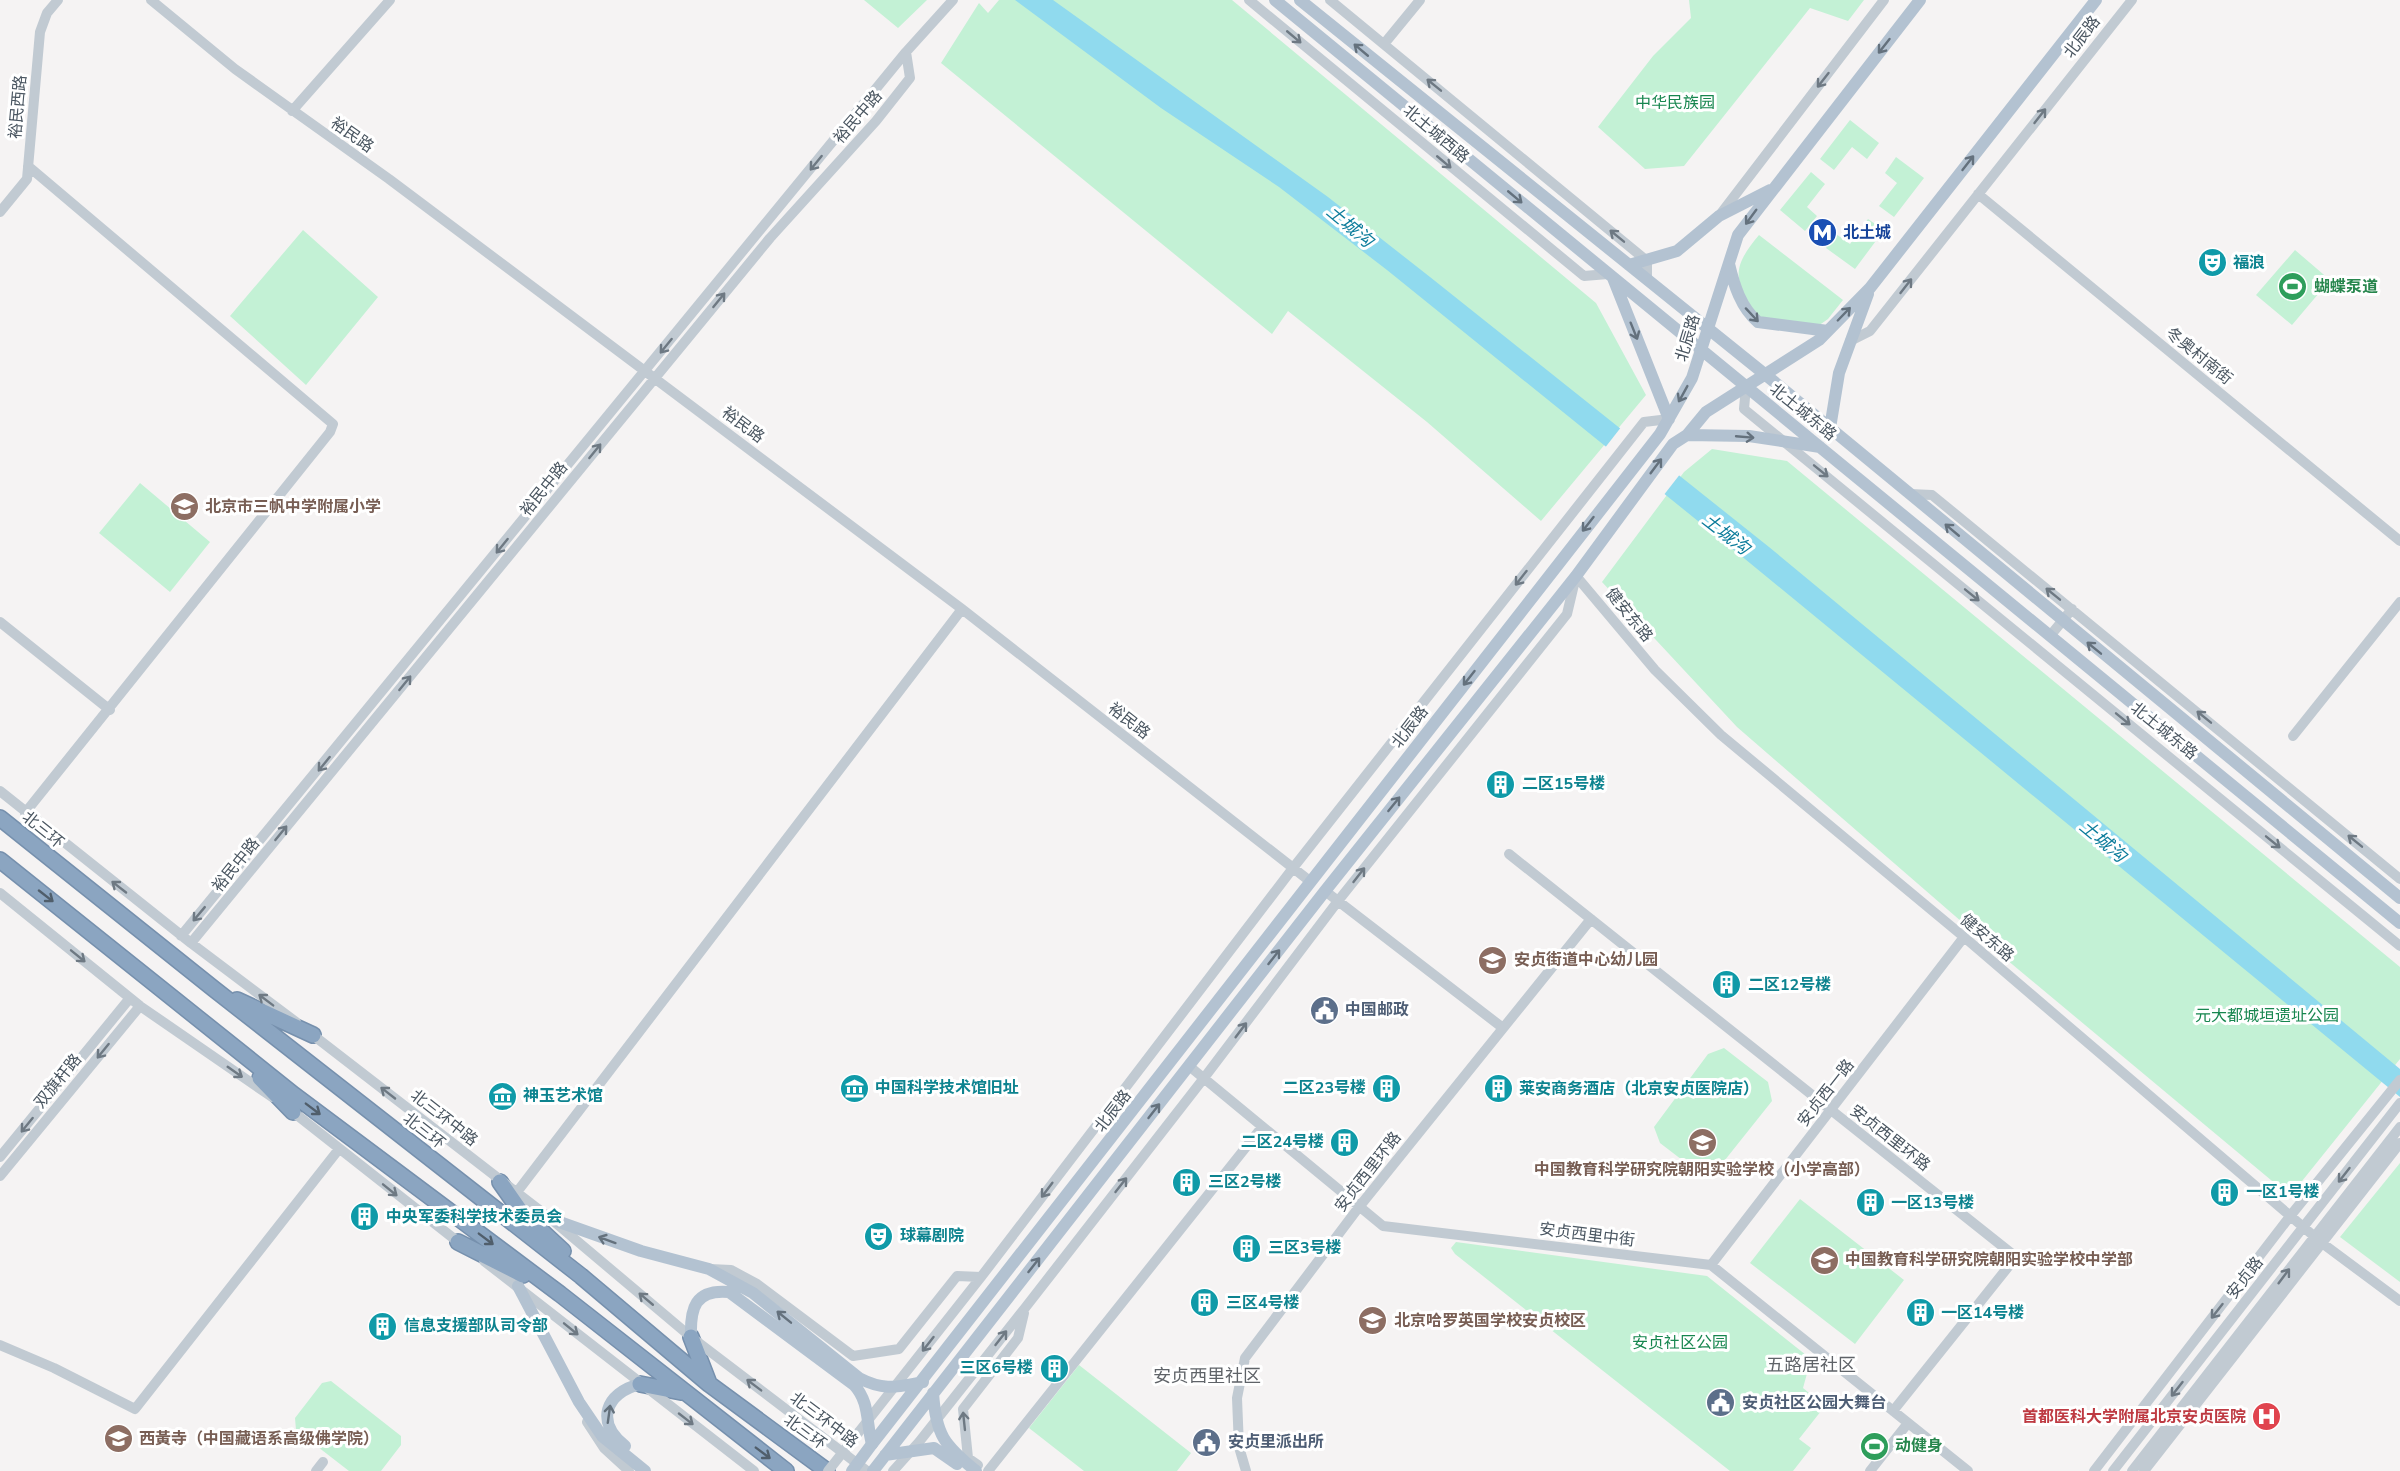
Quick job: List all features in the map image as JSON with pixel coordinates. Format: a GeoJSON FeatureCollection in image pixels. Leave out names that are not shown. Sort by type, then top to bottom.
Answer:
{"type":"FeatureCollection","features":[{"type":"Feature","properties":{"kind":"highway","name":"北三环"},"geometry":{"type":"LineString","coordinates":[[3,820],[214,990],[581,1275],[710,1384],[827,1471]]}},
{"type":"Feature","properties":{"kind":"highway"},"geometry":{"type":"LineString","coordinates":[[0,860],[294,1095],[560,1294],[786,1471]]}},
{"type":"Feature","properties":{"kind":"highway"},"geometry":{"type":"LineString","coordinates":[[214,990],[313,1035]]}},
{"type":"Feature","properties":{"kind":"highway"},"geometry":{"type":"LineString","coordinates":[[203,1020],[293,1112]]}},
{"type":"Feature","properties":{"kind":"highway"},"geometry":{"type":"LineString","coordinates":[[500,1182],[521,1212],[560,1247],[581,1275]]}},
{"type":"Feature","properties":{"kind":"highway"},"geometry":{"type":"LineString","coordinates":[[458,1242],[560,1294]]}},
{"type":"Feature","properties":{"kind":"highway"},"geometry":{"type":"LineString","coordinates":[[691,1337],[710,1384]]}},
{"type":"Feature","properties":{"kind":"highway"},"geometry":{"type":"LineString","coordinates":[[640,1384],[683,1392]]}},
{"type":"Feature","properties":{"kind":"main road","name":"北土城西路"},"geometry":{"type":"LineString","coordinates":[[1275,0],[1611,275]]}},
{"type":"Feature","properties":{"kind":"main road","name":"北土城西路"},"geometry":{"type":"LineString","coordinates":[[1300,0],[1708,329]]}},
{"type":"Feature","properties":{"kind":"main road","name":"北辰路"},"geometry":{"type":"LineString","coordinates":[[852,1471],[1624,477],[1660,434],[1692,378],[1738,235],[1920,0]]}},
{"type":"Feature","properties":{"kind":"main road","name":"北辰路"},"geometry":{"type":"LineString","coordinates":[[873,1471],[1325,891],[1576,576],[1673,444],[1686,435],[1706,412],[1819,340],[1870,288],[2096,0]]}},
{"type":"Feature","properties":{"kind":"main road"},"geometry":{"type":"LineString","coordinates":[[1629,265],[1677,251],[1719,216],[1773,188]]}},
{"type":"Feature","properties":{"kind":"main road"},"geometry":{"type":"LineString","coordinates":[[1729,263],[1741,298],[1750,315],[1758,322],[1828,331]]}},
{"type":"Feature","properties":{"kind":"main road"},"geometry":{"type":"LineString","coordinates":[[1611,275],[1746,386]]}},
{"type":"Feature","properties":{"kind":"main road"},"geometry":{"type":"LineString","coordinates":[[1611,275],[1669,419]]}},
{"type":"Feature","properties":{"kind":"main road"},"geometry":{"type":"LineString","coordinates":[[1830,428],[1839,374],[1870,288]]}},
{"type":"Feature","properties":{"kind":"main road","name":"北土城东路"},"geometry":{"type":"LineString","coordinates":[[1708,329],[2400,898]]}},
{"type":"Feature","properties":{"kind":"main road","name":"北土城东路"},"geometry":{"type":"LineString","coordinates":[[1746,386],[2400,923]]}},
{"type":"Feature","properties":{"kind":"main road"},"geometry":{"type":"LineString","coordinates":[[1686,435],[1749,436],[1788,444],[1820,447]]}},
{"type":"Feature","properties":{"kind":"main road"},"geometry":{"type":"LineString","coordinates":[[551,1219],[641,1251],[709,1269],[753,1293],[860,1378],[876,1387],[894,1388],[923,1382]]}},
{"type":"Feature","properties":{"kind":"main road"},"geometry":{"type":"LineString","coordinates":[[518,1286],[579,1402],[602,1436],[645,1471]]}},
{"type":"Feature","properties":{"kind":"main road"},"geometry":{"type":"LineString","coordinates":[[691,1337],[693,1307],[702,1296],[713,1290],[729,1292],[854,1385],[867,1404],[867,1421],[872,1444]]}},
{"type":"Feature","properties":{"kind":"main road"},"geometry":{"type":"LineString","coordinates":[[640,1384],[629,1387],[614,1398],[607,1411],[608,1426],[617,1440],[657,1471]]}},
{"type":"Feature","properties":{"kind":"main road"},"geometry":{"type":"LineString","coordinates":[[933,1393],[935,1422],[951,1451],[976,1471]]}},
{"type":"Feature","properties":{"kind":"main road"},"geometry":{"type":"LineString","coordinates":[[885,1455],[934,1448],[965,1471]]}},
{"type":"Feature","properties":{"kind":"street","name":"裕民西路"},"geometry":{"type":"LineString","coordinates":[[0,212],[27,179],[40,32],[47,13],[58,0]]}},
{"type":"Feature","properties":{"kind":"street","name":"裕民路"},"geometry":{"type":"LineString","coordinates":[[151,0],[235,69],[389,179],[962,609],[1311,882]]}},
{"type":"Feature","properties":{"kind":"street"},"geometry":{"type":"LineString","coordinates":[[292,111],[390,0]]}},
{"type":"Feature","properties":{"kind":"street","name":"裕民中路"},"geometry":{"type":"LineString","coordinates":[[181,936],[906,52],[953,0]]}},
{"type":"Feature","properties":{"kind":"street","name":"北土城西路"},"geometry":{"type":"LineString","coordinates":[[1249,0],[1584,276],[1611,275]]}},
{"type":"Feature","properties":{"kind":"street"},"geometry":{"type":"LineString","coordinates":[[1330,0],[1647,261],[1647,280]]}},
{"type":"Feature","properties":{"kind":"street"},"geometry":{"type":"LineString","coordinates":[[1384,44],[1420,0]]}},
{"type":"Feature","properties":{"kind":"street"},"geometry":{"type":"LineString","coordinates":[[1719,216],[1884,0]]}},
{"type":"Feature","properties":{"kind":"street","name":"北辰路"},"geometry":{"type":"LineString","coordinates":[[1850,341],[1870,331],[2132,0]]}},
{"type":"Feature","properties":{"kind":"street","name":"裕民中路"},"geometry":{"type":"LineString","coordinates":[[191,944],[770,238],[876,121],[910,78],[906,52]]}},
{"type":"Feature","properties":{"kind":"street"},"geometry":{"type":"LineString","coordinates":[[25,813],[110,710],[330,432],[333,424],[28,166]]}},
{"type":"Feature","properties":{"kind":"street","name":"冬奥村南街"},"geometry":{"type":"LineString","coordinates":[[1978,194],[2400,541]]}},
{"type":"Feature","properties":{"kind":"street","name":"北土城东路"},"geometry":{"type":"LineString","coordinates":[[1746,386],[1744,409],[2400,946]]}},
{"type":"Feature","properties":{"kind":"street","name":"北辰路"},"geometry":{"type":"LineString","coordinates":[[827,1471],[981,1277],[1293,868],[1644,422],[1669,419]]}},
{"type":"Feature","properties":{"kind":"street","name":"北土城东路"},"geometry":{"type":"LineString","coordinates":[[1910,494],[1932,495],[2400,879]]}},
{"type":"Feature","properties":{"kind":"street","name":"北辰路"},"geometry":{"type":"LineString","coordinates":[[895,1468],[935,1422],[1025,1308],[1338,901],[1567,614],[1576,576]]}},
{"type":"Feature","properties":{"kind":"street","name":"健安东路"},"geometry":{"type":"LineString","coordinates":[[1576,576],[1654,670],[1721,735],[1964,937],[2318,1240],[2400,1301]]}},
{"type":"Feature","properties":{"kind":"street"},"geometry":{"type":"LineString","coordinates":[[2293,736],[2400,602]]}},
{"type":"Feature","properties":{"kind":"street"},"geometry":{"type":"LineString","coordinates":[[517,1192],[962,609]]}},
{"type":"Feature","properties":{"kind":"street"},"geometry":{"type":"LineString","coordinates":[[2050,636],[2072,609]]}},
{"type":"Feature","properties":{"kind":"street"},"geometry":{"type":"LineString","coordinates":[[0,622],[110,710]]}},
{"type":"Feature","properties":{"kind":"street","name":"北三环中路"},"geometry":{"type":"LineString","coordinates":[[0,791],[191,944],[313,1035],[500,1182],[517,1192],[691,1337],[867,1471]]}},
{"type":"Feature","properties":{"kind":"street","name":"安贞西里环路"},"geometry":{"type":"LineString","coordinates":[[1509,854],[2016,1257],[1893,1412]]}},
{"type":"Feature","properties":{"kind":"street"},"geometry":{"type":"LineString","coordinates":[[1325,891],[1503,1028]]}},
{"type":"Feature","properties":{"kind":"street"},"geometry":{"type":"LineString","coordinates":[[0,893],[140,1006],[293,1112],[753,1471]]}},
{"type":"Feature","properties":{"kind":"street","name":"安贞西里环路"},"geometry":{"type":"LineString","coordinates":[[1246,1471],[1239,1447],[1237,1398],[1245,1358],[1359,1207],[1592,920]]}},
{"type":"Feature","properties":{"kind":"street","name":"安贞西一路"},"geometry":{"type":"LineString","coordinates":[[1711,1265],[1964,937]]}},
{"type":"Feature","properties":{"kind":"street"},"geometry":{"type":"LineString","coordinates":[[0,1157],[130,998]]}},
{"type":"Feature","properties":{"kind":"street","name":"双旗杆路"},"geometry":{"type":"LineString","coordinates":[[0,1176],[140,1006]]}},
{"type":"Feature","properties":{"kind":"street","name":"安贞西里中街"},"geometry":{"type":"LineString","coordinates":[[1189,1066],[1383,1226],[1711,1265]]}},
{"type":"Feature","properties":{"kind":"street","name":"安贞路"},"geometry":{"type":"LineString","coordinates":[[2094,1471],[2291,1215],[2400,1080]]}},
{"type":"Feature","properties":{"kind":"street","name":"安贞路"},"geometry":{"type":"LineString","coordinates":[[2114,1471],[2400,1103]]}},
{"type":"Feature","properties":{"kind":"street"},"geometry":{"type":"LineString","coordinates":[[1025,1308],[1018,1338],[963,1409],[968,1458],[986,1471],[1262,1127]]}},
{"type":"Feature","properties":{"kind":"street","name":"安贞路"},"geometry":{"type":"LineString","coordinates":[[2144,1471],[2400,1127]]}},
{"type":"Feature","properties":{"kind":"street"},"geometry":{"type":"LineString","coordinates":[[2342,1152],[2369,1143]]}},
{"type":"Feature","properties":{"kind":"street","name":"安贞路"},"geometry":{"type":"LineString","coordinates":[[2132,1471],[2318,1240],[2400,1143]]}},
{"type":"Feature","properties":{"kind":"street"},"geometry":{"type":"LineString","coordinates":[[0,1345],[54,1368],[135,1409],[339,1149]]}},
{"type":"Feature","properties":{"kind":"street"},"geometry":{"type":"LineString","coordinates":[[1711,1265],[1968,1471]]}},
{"type":"Feature","properties":{"kind":"street"},"geometry":{"type":"LineString","coordinates":[[709,1269],[731,1270],[757,1284],[853,1356],[899,1349],[957,1276],[981,1277]]}},
{"type":"Feature","properties":{"kind":"street"},"geometry":{"type":"LineString","coordinates":[[579,1402],[597,1439],[629,1471]]}},
{"type":"Feature","properties":{"kind":"street"},"geometry":{"type":"LineString","coordinates":[[1870,1471],[1908,1423]]}},
{"type":"Feature","properties":{"kind":"green space"},"geometry":{"type":"Polygon","coordinates":[[[864,0],[927,0],[898,28],[864,0]]]}},
{"type":"Feature","properties":{"kind":"green space"},"geometry":{"type":"Polygon","coordinates":[[[999,0],[1232,0],[1596,303],[1646,395],[1541,521],[1427,422],[1288,311],[1272,334],[941,63],[979,3],[988,13],[999,0]]]}},
{"type":"Feature","properties":{"kind":"green space","name":"中华民族园"},"geometry":{"type":"Polygon","coordinates":[[[1689,0],[1864,0],[1848,21],[1810,8],[1684,166],[1645,169],[1598,127],[1653,56],[1691,18],[1689,0]]]}},
{"type":"Feature","properties":{"kind":"green space"},"geometry":{"type":"Polygon","coordinates":[[[1850,120],[1879,143],[1867,159],[1852,147],[1834,170],[1820,159],[1850,120]]]}},
{"type":"Feature","properties":{"kind":"green space"},"geometry":{"type":"Polygon","coordinates":[[[1896,157],[1924,178],[1894,217],[1879,206],[1897,183],[1885,173],[1896,157]]]}},
{"type":"Feature","properties":{"kind":"green space"},"geometry":{"type":"Polygon","coordinates":[[[1811,172],[1825,184],[1807,207],[1817,216],[1805,231],[1780,210],[1811,172]]]}},
{"type":"Feature","properties":{"kind":"green space"},"geometry":{"type":"Polygon","coordinates":[[[1868,219],[1884,230],[1855,269],[1826,248],[1836,234],[1850,244],[1868,219]]]}},
{"type":"Feature","properties":{"kind":"green space"},"geometry":{"type":"Polygon","coordinates":[[[303,230],[378,297],[306,385],[230,316],[303,230]]]}},
{"type":"Feature","properties":{"kind":"green space"},"geometry":{"type":"Polygon","coordinates":[[[1759,235],[1843,300],[1828,319],[1818,326],[1759,320],[1741,286],[1739,268],[1749,248],[1759,235]]]}},
{"type":"Feature","properties":{"kind":"green space","name":"蝴蝶泵道"},"geometry":{"type":"Polygon","coordinates":[[[2295,250],[2330,280],[2292,325],[2256,295],[2295,250]]]}},
{"type":"Feature","properties":{"kind":"green space","name":"元大都城垣遗址公园"},"geometry":{"type":"Polygon","coordinates":[[[1712,449],[1787,461],[2400,967],[2400,1059],[2290,1196],[1970,929],[1737,727],[1602,582],[1684,472],[1712,449]]]}},
{"type":"Feature","properties":{"kind":"green space"},"geometry":{"type":"Polygon","coordinates":[[[140,483],[210,542],[170,592],[99,533],[140,483]]]}},
{"type":"Feature","properties":{"kind":"green space"},"geometry":{"type":"Polygon","coordinates":[[[1724,1048],[1768,1082],[1772,1101],[1717,1170],[1703,1176],[1660,1143],[1654,1127],[1708,1054],[1724,1048]]]}},
{"type":"Feature","properties":{"kind":"green space"},"geometry":{"type":"Polygon","coordinates":[[[2400,1163],[2400,1282],[2340,1237],[2400,1163]]]}},
{"type":"Feature","properties":{"kind":"green space"},"geometry":{"type":"Polygon","coordinates":[[[1800,1199],[1904,1280],[1855,1344],[1750,1263],[1800,1199]]]}},
{"type":"Feature","properties":{"kind":"green space","name":"安贞社区公园"},"geometry":{"type":"Polygon","coordinates":[[[1456,1242],[1707,1276],[1811,1359],[1803,1388],[1825,1406],[1799,1439],[1811,1448],[1793,1471],[1730,1471],[1455,1254],[1451,1248],[1456,1242]]]}},
{"type":"Feature","properties":{"kind":"green space"},"geometry":{"type":"Polygon","coordinates":[[[1079,1365],[1191,1453],[1177,1471],[1084,1471],[1029,1428],[1079,1365]]]}},
{"type":"Feature","properties":{"kind":"green space"},"geometry":{"type":"Polygon","coordinates":[[[331,1381],[401,1436],[401,1445],[381,1471],[349,1471],[296,1430],[295,1418],[322,1383],[331,1381]]]}},
{"type":"Feature","properties":{"kind":"water","name":"土城沟"},"geometry":{"type":"Polygon","coordinates":[[[1015,0],[1053,0],[1328,197],[1430,277],[1769,547],[2400,1069],[2400,1097],[1745,559],[1387,270],[1279,187],[1161,108],[1015,0]]]}},
{"type":"Feature","properties":{"kind":"pier"},"geometry":{"type":"Polygon","coordinates":[[[1622,426],[1681,473],[1663,496],[1604,449],[1622,426]]]}},
{"type":"Feature","properties":{"kind":"place","name":"北土城"},"geometry":{"type":"Point","coordinates":[1822,233]}},
{"type":"Feature","properties":{"kind":"place","name":"福浪"},"geometry":{"type":"Point","coordinates":[2212,263]}},
{"type":"Feature","properties":{"kind":"place","name":"蝴蝶泵道"},"geometry":{"type":"Point","coordinates":[2293,287]}},
{"type":"Feature","properties":{"kind":"place","name":"北京市三帆中学附属小学"},"geometry":{"type":"Point","coordinates":[184,507]}},
{"type":"Feature","properties":{"kind":"place","name":"二区15号楼"},"geometry":{"type":"Point","coordinates":[1501,784]}},
{"type":"Feature","properties":{"kind":"place","name":"安贞街道中心幼儿园"},"geometry":{"type":"Point","coordinates":[1493,960]}},
{"type":"Feature","properties":{"kind":"place","name":"二区12号楼"},"geometry":{"type":"Point","coordinates":[1727,985]}},
{"type":"Feature","properties":{"kind":"place","name":"中国邮政"},"geometry":{"type":"Point","coordinates":[1324,1010]}},
{"type":"Feature","properties":{"kind":"place","name":"中国科学技术馆旧址"},"geometry":{"type":"Point","coordinates":[854,1088]}},
{"type":"Feature","properties":{"kind":"place","name":"二区23号楼"},"geometry":{"type":"Point","coordinates":[1387,1088]}},
{"type":"Feature","properties":{"kind":"place","name":"莱安商务酒店（北京安贞医院店）"},"geometry":{"type":"Point","coordinates":[1498,1089]}},
{"type":"Feature","properties":{"kind":"place","name":"神玉艺术馆"},"geometry":{"type":"Point","coordinates":[502,1096]}},
{"type":"Feature","properties":{"kind":"place","name":"二区24号楼"},"geometry":{"type":"Point","coordinates":[1345,1142]}},
{"type":"Feature","properties":{"kind":"place","name":"中国教育科学研究院朝阳实验学校（小学高部）"},"geometry":{"type":"Point","coordinates":[1702,1142]}},
{"type":"Feature","properties":{"kind":"place","name":"三区2号楼"},"geometry":{"type":"Point","coordinates":[1187,1182]}},
{"type":"Feature","properties":{"kind":"place","name":"一区1号楼"},"geometry":{"type":"Point","coordinates":[2225,1192]}},
{"type":"Feature","properties":{"kind":"place","name":"一区13号楼"},"geometry":{"type":"Point","coordinates":[1870,1203]}},
{"type":"Feature","properties":{"kind":"place","name":"中央军委科学技术委员会"},"geometry":{"type":"Point","coordinates":[365,1217]}},
{"type":"Feature","properties":{"kind":"place","name":"球幕剧院"},"geometry":{"type":"Point","coordinates":[879,1236]}},
{"type":"Feature","properties":{"kind":"place","name":"三区3号楼"},"geometry":{"type":"Point","coordinates":[1247,1248]}},
{"type":"Feature","properties":{"kind":"place","name":"中国教育科学研究院朝阳实验学校中学部"},"geometry":{"type":"Point","coordinates":[1824,1260]}},
{"type":"Feature","properties":{"kind":"place","name":"三区4号楼"},"geometry":{"type":"Point","coordinates":[1205,1303]}},
{"type":"Feature","properties":{"kind":"place","name":"一区14号楼"},"geometry":{"type":"Point","coordinates":[1920,1313]}},
{"type":"Feature","properties":{"kind":"place","name":"北京哈罗英国学校安贞校区"},"geometry":{"type":"Point","coordinates":[1373,1321]}},
{"type":"Feature","properties":{"kind":"place","name":"信息支援部队司令部"},"geometry":{"type":"Point","coordinates":[383,1326]}},
{"type":"Feature","properties":{"kind":"place","name":"三区6号楼"},"geometry":{"type":"Point","coordinates":[1054,1368]}},
{"type":"Feature","properties":{"kind":"place","name":"安贞社区公园大舞台"},"geometry":{"type":"Point","coordinates":[1721,1403]}},
{"type":"Feature","properties":{"kind":"place","name":"首都医科大学附属北京安贞医院"},"geometry":{"type":"Point","coordinates":[2267,1417]}},
{"type":"Feature","properties":{"kind":"place","name":"西黃寺（中国藏语系高级佛学院）"},"geometry":{"type":"Point","coordinates":[118,1439]}},
{"type":"Feature","properties":{"kind":"place","name":"安贞里派出所"},"geometry":{"type":"Point","coordinates":[1207,1442]}},
{"type":"Feature","properties":{"kind":"place","name":"动健身"},"geometry":{"type":"Point","coordinates":[1874,1446]}},
{"type":"Feature","properties":{"kind":"district","name":"五路居社区"},"geometry":{"type":"Point","coordinates":[1811,1365]}},
{"type":"Feature","properties":{"kind":"district","name":"安贞西里社区"},"geometry":{"type":"Point","coordinates":[1207,1376]}}]}
